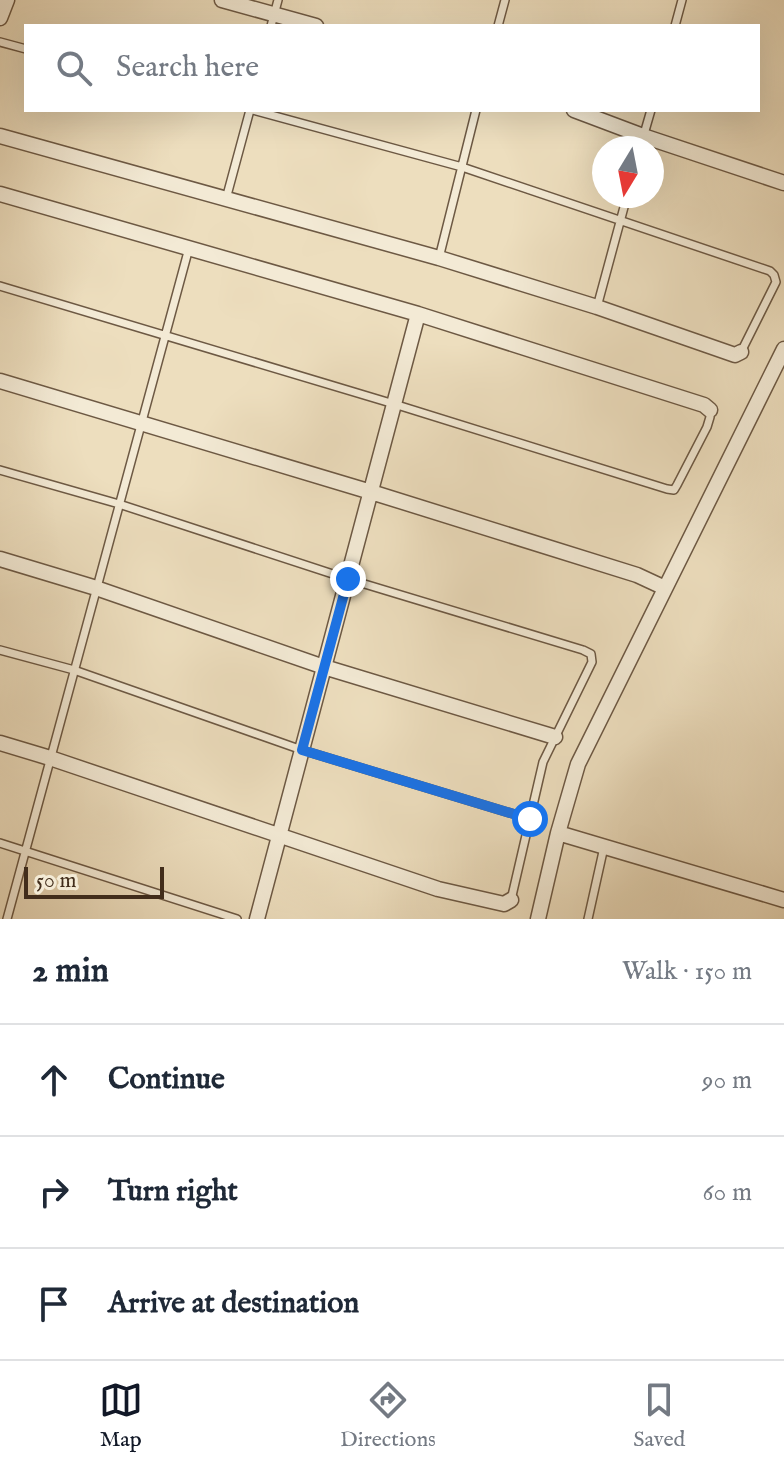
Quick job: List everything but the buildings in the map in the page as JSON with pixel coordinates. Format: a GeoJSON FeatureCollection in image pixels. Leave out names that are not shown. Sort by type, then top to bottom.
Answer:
{"type":"FeatureCollection","features":[{"type":"Feature","properties":{"kind":"street"},"geometry":{"type":"LineString","coordinates":[[0,18],[7,0]]}},
{"type":"Feature","properties":{"kind":"street"},"geometry":{"type":"LineString","coordinates":[[222,0],[310,24]]}},
{"type":"Feature","properties":{"kind":"street"},"geometry":{"type":"LineString","coordinates":[[578,112],[629,136]]}},
{"type":"Feature","properties":{"kind":"street"},"geometry":{"type":"LineString","coordinates":[[0,136],[439,258],[597,307],[735,355],[741,352]]}},
{"type":"Feature","properties":{"kind":"street"},"geometry":{"type":"LineString","coordinates":[[664,148],[784,183]]}},
{"type":"Feature","properties":{"kind":"street"},"geometry":{"type":"LineString","coordinates":[[0,194],[418,314],[704,405],[710,410]]}},
{"type":"Feature","properties":{"kind":"street"},"geometry":{"type":"LineString","coordinates":[[257,919],[418,314]]}},
{"type":"Feature","properties":{"kind":"street"},"geometry":{"type":"LineString","coordinates":[[538,919],[578,764],[784,349]]}},
{"type":"Feature","properties":{"kind":"street"},"geometry":{"type":"LineString","coordinates":[[0,381],[371,492],[637,575],[665,588]]}},
{"type":"Feature","properties":{"kind":"street"},"geometry":{"type":"LineString","coordinates":[[0,559],[96,588],[324,667],[555,737]]}},
{"type":"Feature","properties":{"kind":"street"},"geometry":{"type":"LineString","coordinates":[[0,743],[438,889],[504,904],[511,900]]}},
{"type":"Feature","properties":{"kind":"street"},"geometry":{"type":"LineString","coordinates":[[558,833],[784,900]]}},
{"type":"Feature","properties":{"kind":"lane"},"geometry":{"type":"LineString","coordinates":[[499,24],[505,0]]}},
{"type":"Feature","properties":{"kind":"lane"},"geometry":{"type":"LineString","coordinates":[[676,24],[682,0]]}},
{"type":"Feature","properties":{"kind":"lane"},"geometry":{"type":"LineString","coordinates":[[0,42],[24,48]]}},
{"type":"Feature","properties":{"kind":"lane"},"geometry":{"type":"LineString","coordinates":[[226,199],[250,112]]}},
{"type":"Feature","properties":{"kind":"lane"},"geometry":{"type":"LineString","coordinates":[[258,112],[462,167],[770,271],[776,282],[741,352]]}},
{"type":"Feature","properties":{"kind":"lane"},"geometry":{"type":"LineString","coordinates":[[439,258],[476,112]]}},
{"type":"Feature","properties":{"kind":"lane"},"geometry":{"type":"LineString","coordinates":[[644,136],[650,112]]}},
{"type":"Feature","properties":{"kind":"lane"},"geometry":{"type":"LineString","coordinates":[[597,307],[624,208]]}},
{"type":"Feature","properties":{"kind":"lane"},"geometry":{"type":"LineString","coordinates":[[7,919],[189,248]]}},
{"type":"Feature","properties":{"kind":"lane"},"geometry":{"type":"LineString","coordinates":[[0,286],[674,490],[707,427],[710,410]]}},
{"type":"Feature","properties":{"kind":"lane"},"geometry":{"type":"LineString","coordinates":[[0,470],[119,504],[591,654],[592,662],[543,762],[511,900]]}},
{"type":"Feature","properties":{"kind":"lane"},"geometry":{"type":"LineString","coordinates":[[0,650],[74,670],[302,750],[530,819]]}},
{"type":"Feature","properties":{"kind":"lane"},"geometry":{"type":"LineString","coordinates":[[0,843],[237,919]]}},
{"type":"Feature","properties":{"kind":"lane"},"geometry":{"type":"LineString","coordinates":[[588,919],[605,845]]}},
{"type":"Feature","properties":{"kind":"route"},"geometry":{"type":"LineString","coordinates":[[348,579],[302,750],[530,819]]}}]}
